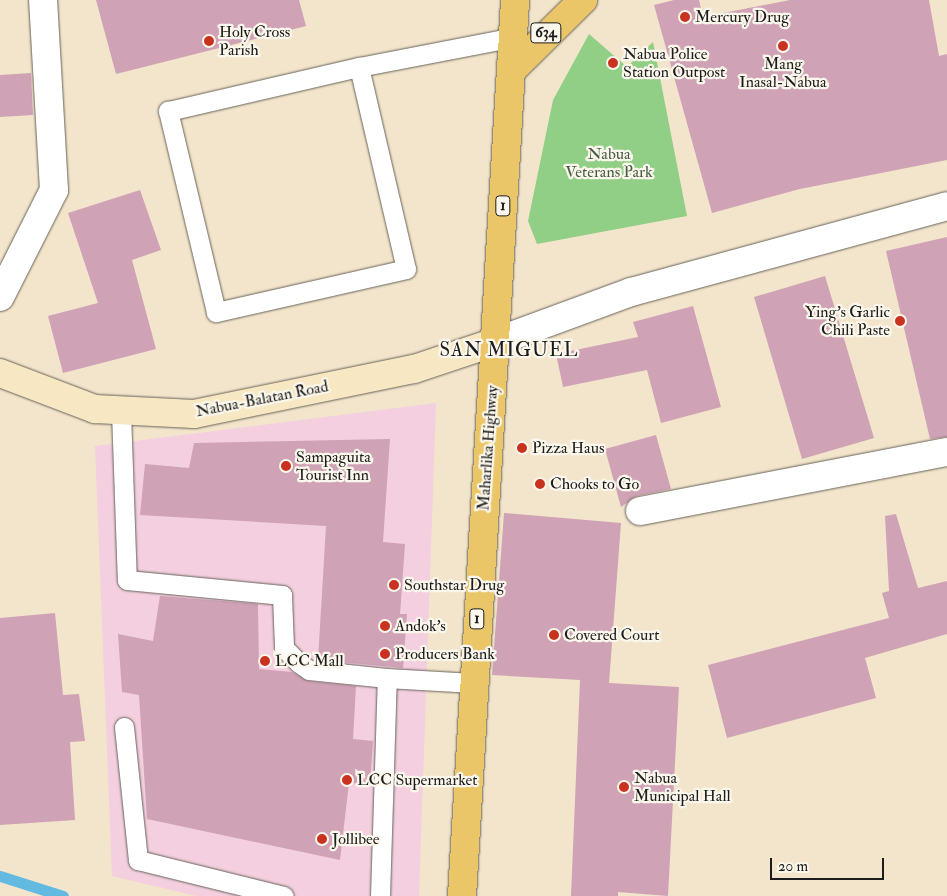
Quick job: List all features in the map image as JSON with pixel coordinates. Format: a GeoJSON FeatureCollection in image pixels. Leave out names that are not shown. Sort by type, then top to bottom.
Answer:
{"type":"FeatureCollection","features":[{"type":"Feature","properties":{"kind":"main road","name":"Maharlika Highway"},"geometry":{"type":"LineString","coordinates":[[462,896],[494,342],[515,37],[515,0]]}},
{"type":"Feature","properties":{"kind":"main road","name":"634"},"geometry":{"type":"LineString","coordinates":[[512,70],[583,0]]}},
{"type":"Feature","properties":{"kind":"main road","name":"Nabua-Balatan Road"},"geometry":{"type":"LineString","coordinates":[[0,373],[95,409],[121,412],[194,414],[414,369],[494,342]]}},
{"type":"Feature","properties":{"kind":"street"},"geometry":{"type":"LineString","coordinates":[[0,297],[54,190],[43,0]]}},
{"type":"Feature","properties":{"kind":"street"},"geometry":{"type":"LineString","coordinates":[[494,342],[631,292],[947,206]]}},
{"type":"Feature","properties":{"kind":"street"},"geometry":{"type":"LineString","coordinates":[[640,511],[947,452]]}},
{"type":"Feature","properties":{"kind":"lane"},"geometry":{"type":"LineString","coordinates":[[359,67],[406,269],[216,312],[168,111],[359,67],[515,37]]}},
{"type":"Feature","properties":{"kind":"lane"},"geometry":{"type":"LineString","coordinates":[[121,412],[127,580],[282,595],[284,648],[299,663],[310,670],[386,678],[473,683]]}},
{"type":"Feature","properties":{"kind":"lane"},"geometry":{"type":"LineString","coordinates":[[380,896],[386,678]]}},
{"type":"Feature","properties":{"kind":"lane"},"geometry":{"type":"LineString","coordinates":[[124,727],[138,860],[284,896]]}},
{"type":"Feature","properties":{"kind":"shaded area","name":"LCC Mall"},"geometry":{"type":"Polygon","coordinates":[[[436,403],[419,896],[196,896],[112,876],[95,446],[436,403]]]}},
{"type":"Feature","properties":{"kind":"green space","name":"Nabua Veterans Park"},"geometry":{"type":"Polygon","coordinates":[[[589,34],[627,67],[653,42],[687,216],[537,244],[528,221],[553,100],[589,34]]]}},
{"type":"Feature","properties":{"kind":"building"},"geometry":{"type":"Polygon","coordinates":[[[96,0],[299,0],[306,26],[116,74],[96,0]]]}},
{"type":"Feature","properties":{"kind":"building"},"geometry":{"type":"Polygon","coordinates":[[[674,0],[699,0],[703,17],[790,0],[929,0],[939,56],[947,54],[947,160],[800,189],[712,213],[654,5],[674,0]]]}},
{"type":"Feature","properties":{"kind":"building"},"geometry":{"type":"Polygon","coordinates":[[[31,73],[33,115],[0,117],[0,75],[31,73]]]}},
{"type":"Feature","properties":{"kind":"building"},"geometry":{"type":"Polygon","coordinates":[[[140,190],[161,250],[132,260],[156,349],[63,373],[48,316],[98,303],[68,213],[140,190]]]}},
{"type":"Feature","properties":{"kind":"building"},"geometry":{"type":"Polygon","coordinates":[[[947,237],[947,437],[930,439],[886,251],[947,237]]]}},
{"type":"Feature","properties":{"kind":"building"},"geometry":{"type":"Polygon","coordinates":[[[825,276],[874,438],[802,459],[754,297],[825,276]]]}},
{"type":"Feature","properties":{"kind":"building"},"geometry":{"type":"Polygon","coordinates":[[[693,306],[721,407],[661,423],[647,370],[563,387],[556,354],[638,337],[633,322],[693,306]]]}},
{"type":"Feature","properties":{"kind":"building"},"geometry":{"type":"Polygon","coordinates":[[[656,435],[671,489],[637,496],[621,507],[605,449],[656,435]]]}},
{"type":"Feature","properties":{"kind":"building"},"geometry":{"type":"Polygon","coordinates":[[[390,439],[383,542],[405,544],[400,614],[407,614],[403,668],[318,660],[326,526],[140,515],[145,464],[189,468],[194,443],[390,439]]]}},
{"type":"Feature","properties":{"kind":"building"},"geometry":{"type":"Polygon","coordinates":[[[504,513],[621,523],[609,683],[679,687],[668,896],[618,892],[618,896],[571,896],[580,680],[492,675],[504,513]]]}},
{"type":"Feature","properties":{"kind":"building"},"geometry":{"type":"Polygon","coordinates":[[[896,514],[918,588],[947,581],[947,634],[865,658],[876,698],[727,738],[708,665],[889,618],[882,593],[889,591],[885,516],[896,514]]]}},
{"type":"Feature","properties":{"kind":"building"},"geometry":{"type":"Polygon","coordinates":[[[160,596],[258,604],[259,669],[292,672],[308,681],[356,686],[353,739],[373,741],[370,784],[349,783],[340,860],[147,819],[139,695],[122,692],[118,634],[153,641],[160,596]]]}},
{"type":"Feature","properties":{"kind":"building"},"geometry":{"type":"Polygon","coordinates":[[[55,613],[63,695],[79,694],[85,741],[70,742],[75,820],[0,825],[0,618],[55,613]]]}},
{"type":"Feature","properties":{"kind":"waterway"},"geometry":{"type":"LineString","coordinates":[[0,876],[63,896]]}},
{"type":"Feature","properties":{"kind":"place","name":"Mercury Drug"},"geometry":{"type":"Point","coordinates":[685,17]}},
{"type":"Feature","properties":{"kind":"place","name":"Holy Cross Parish"},"geometry":{"type":"Point","coordinates":[209,41]}},
{"type":"Feature","properties":{"kind":"place","name":"Mang Inasal-Nabua"},"geometry":{"type":"Point","coordinates":[783,46]}},
{"type":"Feature","properties":{"kind":"place","name":"Nabua Police Station Outpost"},"geometry":{"type":"Point","coordinates":[613,63]}},
{"type":"Feature","properties":{"kind":"place","name":"Ying's Garlic Chili Paste"},"geometry":{"type":"Point","coordinates":[900,321]}},
{"type":"Feature","properties":{"kind":"place","name":"Pizza Haus"},"geometry":{"type":"Point","coordinates":[522,448]}},
{"type":"Feature","properties":{"kind":"place","name":"Sampaguita Tourist Inn"},"geometry":{"type":"Point","coordinates":[286,466]}},
{"type":"Feature","properties":{"kind":"place","name":"Chooks to Go"},"geometry":{"type":"Point","coordinates":[540,484]}},
{"type":"Feature","properties":{"kind":"place","name":"Southstar Drug"},"geometry":{"type":"Point","coordinates":[394,585]}},
{"type":"Feature","properties":{"kind":"place","name":"Andok's"},"geometry":{"type":"Point","coordinates":[385,626]}},
{"type":"Feature","properties":{"kind":"place","name":"Covered Court"},"geometry":{"type":"Point","coordinates":[554,635]}},
{"type":"Feature","properties":{"kind":"place","name":"Producers Bank"},"geometry":{"type":"Point","coordinates":[385,654]}},
{"type":"Feature","properties":{"kind":"place","name":"LCC Mall"},"geometry":{"type":"Point","coordinates":[265,661]}},
{"type":"Feature","properties":{"kind":"place","name":"LCC Supermarket"},"geometry":{"type":"Point","coordinates":[347,780]}},
{"type":"Feature","properties":{"kind":"place","name":"Nabua Municipal Hall"},"geometry":{"type":"Point","coordinates":[624,787]}},
{"type":"Feature","properties":{"kind":"place","name":"Jollibee"},"geometry":{"type":"Point","coordinates":[322,839]}},
{"type":"Feature","properties":{"kind":"district","name":"SAN MIGUEL"},"geometry":{"type":"Point","coordinates":[509,351]}}]}
